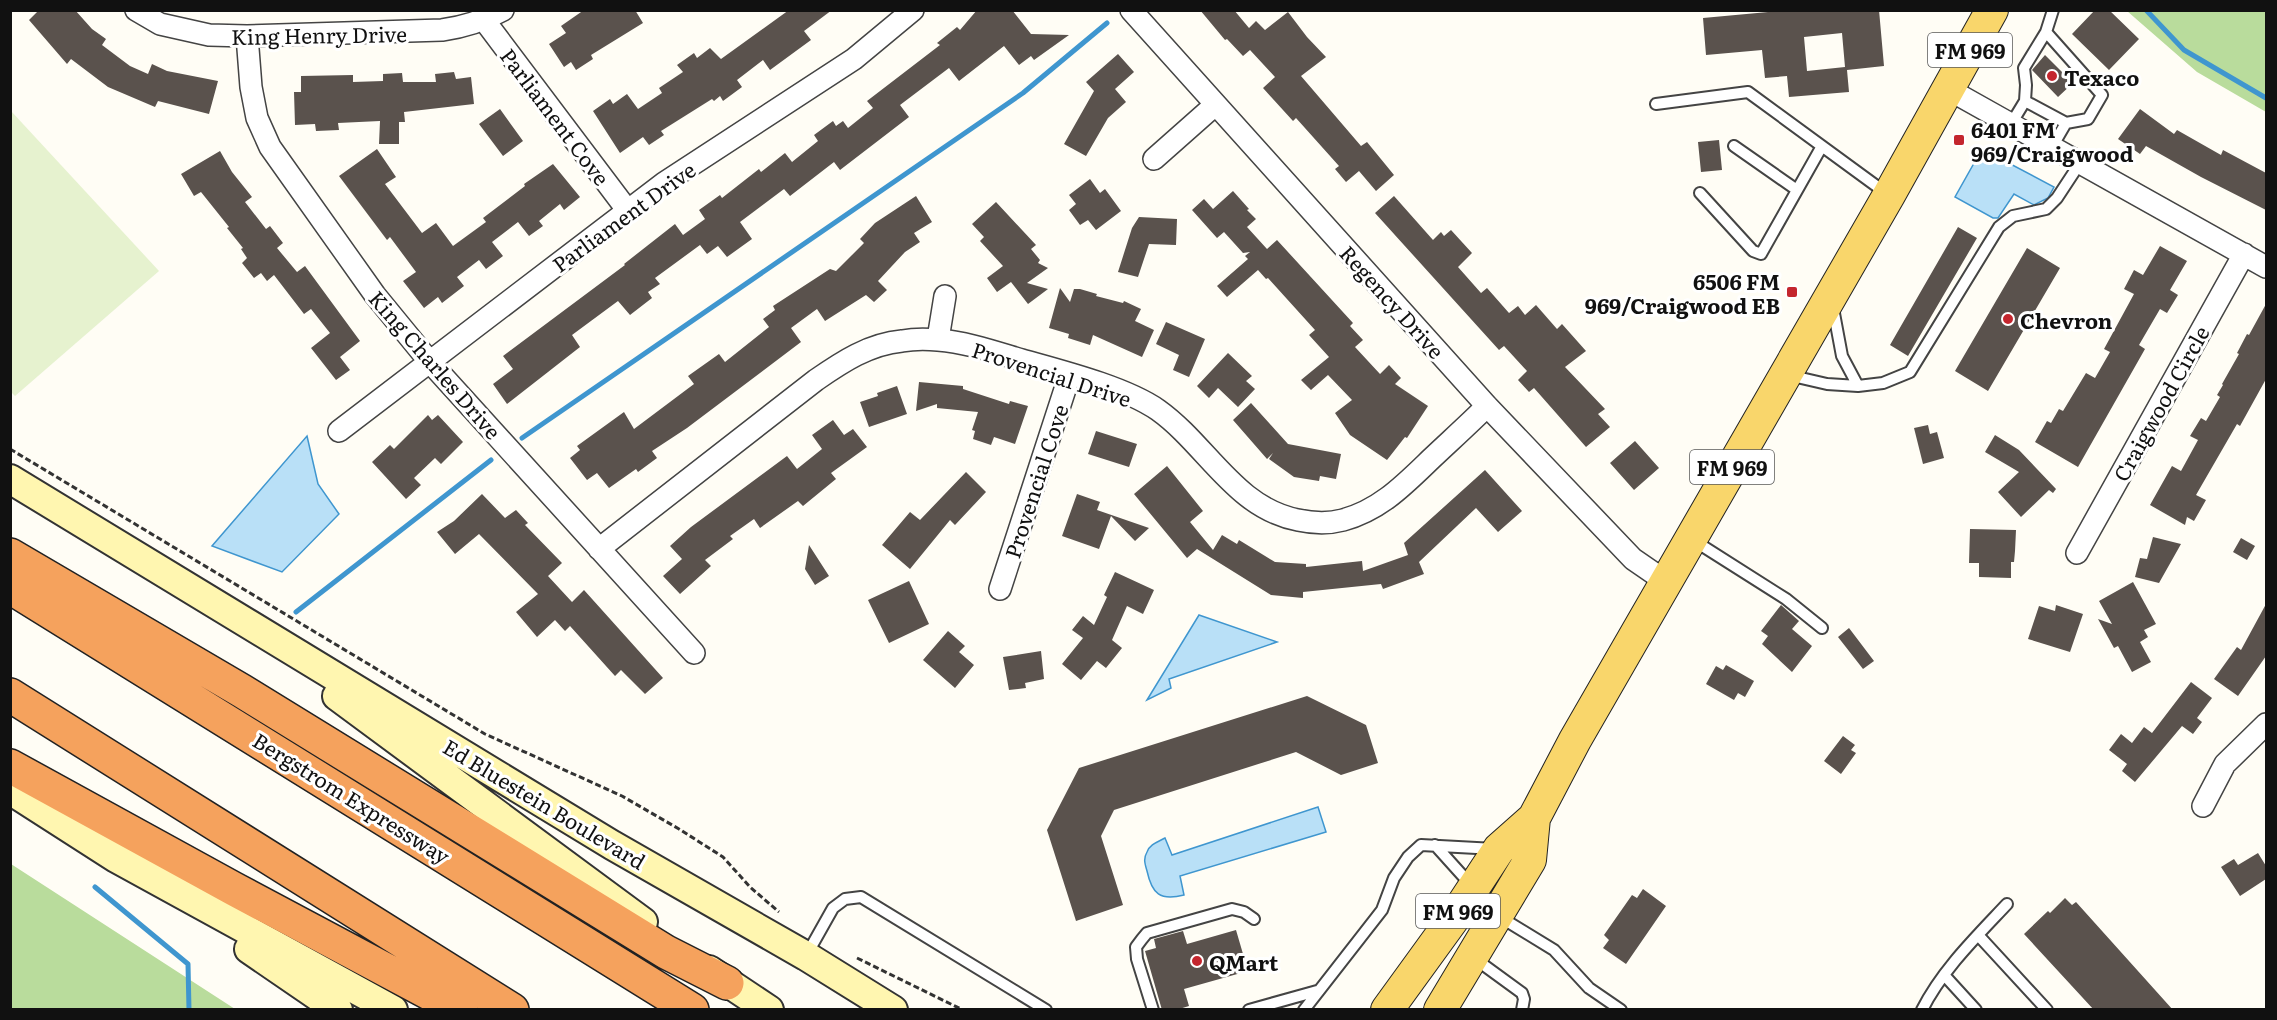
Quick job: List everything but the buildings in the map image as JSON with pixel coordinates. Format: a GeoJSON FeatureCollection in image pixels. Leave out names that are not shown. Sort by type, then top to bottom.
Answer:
{"type":"FeatureCollection","features":[{"type":"Feature","properties":{"kind":"highway"},"geometry":{"type":"LineString","coordinates":[[10,555],[242,691],[666,952],[726,983]]}},
{"type":"Feature","properties":{"kind":"highway","name":"Bergstrom Expressway"},"geometry":{"type":"LineString","coordinates":[[10,587],[692,1010]]}},
{"type":"Feature","properties":{"kind":"highway"},"geometry":{"type":"LineString","coordinates":[[10,694],[512,1010]]}},
{"type":"Feature","properties":{"kind":"highway"},"geometry":{"type":"LineString","coordinates":[[10,766],[461,1010]]}},
{"type":"Feature","properties":{"kind":"main road","name":"FM 969"},"geometry":{"type":"LineString","coordinates":[[1387,1010],[1499,849],[1534,818],[1575,740],[1665,581],[1889,195],[1992,10]]}},
{"type":"Feature","properties":{"kind":"main road","name":"Ed Bluestein Boulevard"},"geometry":{"type":"LineString","coordinates":[[10,478],[612,845],[806,956],[893,1010]]}},
{"type":"Feature","properties":{"kind":"main road","name":"Ed Bluestein Boulevard"},"geometry":{"type":"LineString","coordinates":[[198,593],[726,983],[769,1010]]}},
{"type":"Feature","properties":{"kind":"main road"},"geometry":{"type":"LineString","coordinates":[[10,790],[116,858],[338,1010]]}},
{"type":"Feature","properties":{"kind":"main road","name":"FM 969"},"geometry":{"type":"LineString","coordinates":[[1440,1010],[1530,860],[1534,818]]}},
{"type":"Feature","properties":{"kind":"main road"},"geometry":{"type":"LineString","coordinates":[[116,858],[393,1010]]}},
{"type":"Feature","properties":{"kind":"main road"},"geometry":{"type":"LineString","coordinates":[[1472,956],[1465,945],[1466,934],[1480,907],[1480,897],[1474,888]]}},
{"type":"Feature","properties":{"kind":"street","name":"King Henry Drive"},"geometry":{"type":"LineString","coordinates":[[136,10],[160,24],[182,30],[209,35],[247,36],[420,33],[463,27],[494,15]]}},
{"type":"Feature","properties":{"kind":"street","name":"Parliament Drive"},"geometry":{"type":"LineString","coordinates":[[339,431],[664,183],[854,59],[913,10]]}},
{"type":"Feature","properties":{"kind":"street","name":"Regency Drive"},"geometry":{"type":"LineString","coordinates":[[1131,10],[1487,406],[1633,559],[1665,581]]}},
{"type":"Feature","properties":{"kind":"street","name":"Parliament Cove"},"geometry":{"type":"LineString","coordinates":[[494,15],[628,211]]}},
{"type":"Feature","properties":{"kind":"street","name":"King Charles Drive"},"geometry":{"type":"LineString","coordinates":[[247,36],[251,87],[257,118],[270,147],[375,295],[429,361],[694,653]]}},
{"type":"Feature","properties":{"kind":"street"},"geometry":{"type":"LineString","coordinates":[[1948,89],[2266,267]]}},
{"type":"Feature","properties":{"kind":"street"},"geometry":{"type":"LineString","coordinates":[[1154,159],[1215,105]]}},
{"type":"Feature","properties":{"kind":"street","name":"Craigwood Circle"},"geometry":{"type":"LineString","coordinates":[[2077,553],[2244,254]]}},
{"type":"Feature","properties":{"kind":"street"},"geometry":{"type":"LineString","coordinates":[[938,339],[945,296]]}},
{"type":"Feature","properties":{"kind":"street","name":"Provencial Drive"},"geometry":{"type":"LineString","coordinates":[[599,549],[843,361],[874,346],[901,341],[938,339],[998,353],[1121,392],[1156,408],[1185,432],[1234,486],[1257,504],[1281,517],[1313,523],[1341,521],[1358,515],[1392,496],[1487,406]]}},
{"type":"Feature","properties":{"kind":"street","name":"Provencial Cove"},"geometry":{"type":"LineString","coordinates":[[1000,589],[1070,374]]}},
{"type":"Feature","properties":{"kind":"street"},"geometry":{"type":"LineString","coordinates":[[2203,806],[2225,764],[2266,724]]}},
{"type":"Feature","properties":{"kind":"lane"},"geometry":{"type":"LineString","coordinates":[[2011,124],[2025,101],[2024,68],[2046,32],[2053,10]]}},
{"type":"Feature","properties":{"kind":"lane"},"geometry":{"type":"LineString","coordinates":[[2025,101],[2066,123],[2088,119],[2102,95],[2046,32]]}},
{"type":"Feature","properties":{"kind":"lane"},"geometry":{"type":"LineString","coordinates":[[1656,104],[1748,92],[1889,195]]}},
{"type":"Feature","properties":{"kind":"lane"},"geometry":{"type":"LineString","coordinates":[[2052,147],[2066,123]]}},
{"type":"Feature","properties":{"kind":"lane"},"geometry":{"type":"LineString","coordinates":[[1734,146],[1797,190]]}},
{"type":"Feature","properties":{"kind":"lane"},"geometry":{"type":"LineString","coordinates":[[1700,193],[1752,251],[1761,254],[1822,146]]}},
{"type":"Feature","properties":{"kind":"lane"},"geometry":{"type":"LineString","coordinates":[[1785,375],[1827,384],[1858,386],[1883,383],[1910,372],[1999,227],[2013,216],[2046,209],[2057,198],[2080,163]]}},
{"type":"Feature","properties":{"kind":"lane"},"geometry":{"type":"LineString","coordinates":[[1831,295],[1842,356],[1858,386]]}},
{"type":"Feature","properties":{"kind":"lane"},"geometry":{"type":"LineString","coordinates":[[1690,539],[1786,599],[1822,628]]}},
{"type":"Feature","properties":{"kind":"lane"},"geometry":{"type":"LineString","coordinates":[[1304,1010],[1382,910],[1394,878],[1408,857],[1421,845],[1499,849]]}},
{"type":"Feature","properties":{"kind":"lane"},"geometry":{"type":"LineString","coordinates":[[1436,845],[1474,888]]}},
{"type":"Feature","properties":{"kind":"lane"},"geometry":{"type":"LineString","coordinates":[[806,956],[833,908],[845,899],[861,897],[1046,1010]]}},
{"type":"Feature","properties":{"kind":"lane"},"geometry":{"type":"LineString","coordinates":[[1922,1010],[1945,976],[2007,904]]}},
{"type":"Feature","properties":{"kind":"lane"},"geometry":{"type":"LineString","coordinates":[[1153,1010],[1137,959],[1136,947],[1147,933],[1232,909],[1254,918]]}},
{"type":"Feature","properties":{"kind":"lane"},"geometry":{"type":"LineString","coordinates":[[1497,915],[1554,950],[1589,988],[1621,1010]]}},
{"type":"Feature","properties":{"kind":"lane"},"geometry":{"type":"LineString","coordinates":[[1978,935],[2047,1010]]}},
{"type":"Feature","properties":{"kind":"lane"},"geometry":{"type":"LineString","coordinates":[[1472,956],[1516,987],[1524,999],[1522,1010]]}},
{"type":"Feature","properties":{"kind":"lane"},"geometry":{"type":"LineString","coordinates":[[1945,976],[1976,1010]]}},
{"type":"Feature","properties":{"kind":"lane"},"geometry":{"type":"LineString","coordinates":[[1249,1010],[1317,991]]}},
{"type":"Feature","properties":{"kind":"path"},"geometry":{"type":"LineString","coordinates":[[10,449],[485,735],[622,796],[723,856],[750,887],[782,914]]}},
{"type":"Feature","properties":{"kind":"path"},"geometry":{"type":"LineString","coordinates":[[856,958],[963,1010]]}},
{"type":"Feature","properties":{"kind":"green space"},"geometry":{"type":"Polygon","coordinates":[[[2127,11],[2266,11],[2266,112],[2197,72],[2127,11]]]}},
{"type":"Feature","properties":{"kind":"green space"},"geometry":{"type":"Polygon","coordinates":[[[11,111],[159,271],[15,396],[10,391],[11,111]]]}},
{"type":"Feature","properties":{"kind":"green space"},"geometry":{"type":"Polygon","coordinates":[[[11,864],[235,1009],[11,1009],[11,864]]]}},
{"type":"Feature","properties":{"kind":"water"},"geometry":{"type":"Polygon","coordinates":[[[1982,149],[2054,187],[2048,198],[2034,205],[2014,194],[1998,218],[1993,218],[1955,197],[1982,149]]]}},
{"type":"Feature","properties":{"kind":"water"},"geometry":{"type":"Polygon","coordinates":[[[307,436],[318,484],[339,514],[282,572],[212,546],[307,436]]]}},
{"type":"Feature","properties":{"kind":"water"},"geometry":{"type":"Polygon","coordinates":[[[1199,615],[1277,642],[1169,679],[1171,688],[1147,700],[1199,615]]]}},
{"type":"Feature","properties":{"kind":"water"},"geometry":{"type":"Polygon","coordinates":[[[1318,807],[1326,832],[1180,876],[1184,895],[1169,897],[1158,894],[1149,879],[1145,864],[1148,849],[1165,838],[1172,855],[1318,807]]]}},
{"type":"Feature","properties":{"kind":"waterway"},"geometry":{"type":"LineString","coordinates":[[2146,10],[2184,50],[2266,98]]}},
{"type":"Feature","properties":{"kind":"waterway"},"geometry":{"type":"LineString","coordinates":[[522,438],[1023,93],[1107,23]]}},
{"type":"Feature","properties":{"kind":"waterway"},"geometry":{"type":"LineString","coordinates":[[296,612],[491,460]]}},
{"type":"Feature","properties":{"kind":"waterway"},"geometry":{"type":"LineString","coordinates":[[95,887],[188,964],[189,1010]]}},
{"type":"Feature","properties":{"kind":"place","name":"Texaco"},"geometry":{"type":"Point","coordinates":[2052,76]}},
{"type":"Feature","properties":{"kind":"place","name":"6401 FM 969/Craigwood"},"geometry":{"type":"Point","coordinates":[1959,140]}},
{"type":"Feature","properties":{"kind":"place","name":"6506 FM 969/Craigwood EB"},"geometry":{"type":"Point","coordinates":[1792,292]}},
{"type":"Feature","properties":{"kind":"place","name":"Chevron"},"geometry":{"type":"Point","coordinates":[2008,319]}},
{"type":"Feature","properties":{"kind":"place","name":"QMart"},"geometry":{"type":"Point","coordinates":[1197,961]}}]}
